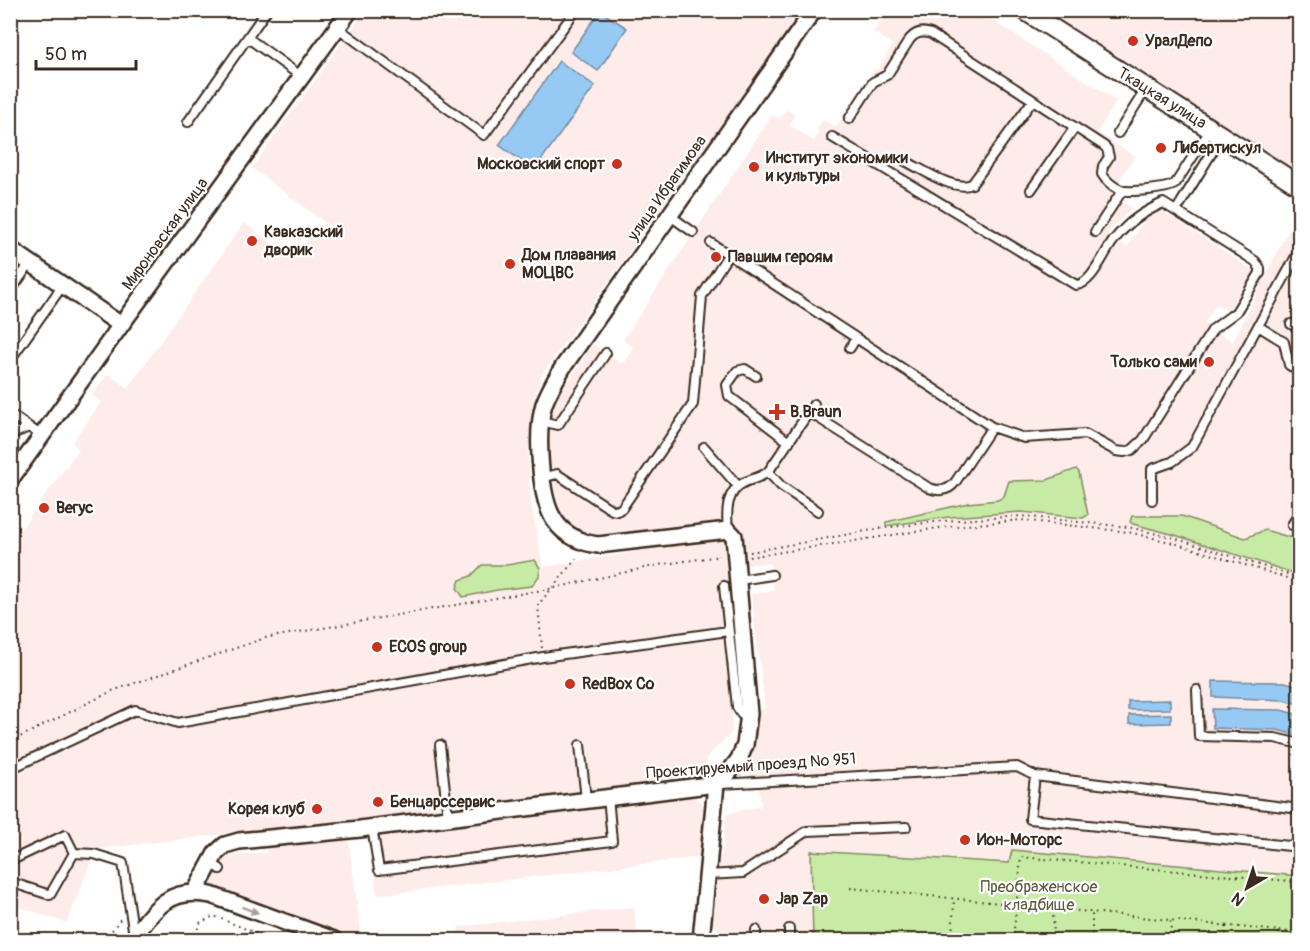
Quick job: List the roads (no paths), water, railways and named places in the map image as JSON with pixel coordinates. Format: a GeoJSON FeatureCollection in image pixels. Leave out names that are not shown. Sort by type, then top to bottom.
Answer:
{"type":"FeatureCollection","features":[{"type":"Feature","properties":{"kind":"street","name":"Мироновская улица"},"geometry":{"type":"LineString","coordinates":[[10,480],[35,431],[121,325],[351,10]]}},
{"type":"Feature","properties":{"kind":"street","name":"улица Ибрагимова"},"geometry":{"type":"LineString","coordinates":[[728,530],[606,545],[590,544],[566,533],[555,522],[549,507],[540,453],[541,421],[544,404],[551,387],[814,10]]}},
{"type":"Feature","properties":{"kind":"street","name":"Ткацкая улица"},"geometry":{"type":"LineString","coordinates":[[1024,10],[1299,186]]}},
{"type":"Feature","properties":{"kind":"street"},"geometry":{"type":"LineString","coordinates":[[10,249],[121,325]]}},
{"type":"Feature","properties":{"kind":"street"},"geometry":{"type":"LineString","coordinates":[[701,940],[716,784],[744,759],[749,714],[732,583],[737,556],[734,536],[728,530]]}},
{"type":"Feature","properties":{"kind":"street","name":"Проектируемый проезд № 951"},"geometry":{"type":"LineString","coordinates":[[195,892],[215,865],[225,845],[239,841],[365,831],[448,817],[716,784]]}},
{"type":"Feature","properties":{"kind":"street"},"geometry":{"type":"LineString","coordinates":[[133,938],[154,909],[175,895],[195,892],[334,940]]}},
{"type":"Feature","properties":{"kind":"lane"},"geometry":{"type":"LineString","coordinates":[[188,122],[267,10]]}},
{"type":"Feature","properties":{"kind":"lane"},"geometry":{"type":"LineString","coordinates":[[338,28],[484,135],[576,10]]}},
{"type":"Feature","properties":{"kind":"lane"},"geometry":{"type":"LineString","coordinates":[[849,119],[873,82],[886,75],[910,39],[922,32],[932,34],[1107,148],[1109,157],[1103,166],[1102,174],[1107,181],[1122,191],[1166,188],[1175,184],[1216,133]]}},
{"type":"Feature","properties":{"kind":"lane"},"geometry":{"type":"LineString","coordinates":[[248,38],[302,77]]}},
{"type":"Feature","properties":{"kind":"lane"},"geometry":{"type":"LineString","coordinates":[[1118,134],[1146,88]]}},
{"type":"Feature","properties":{"kind":"lane"},"geometry":{"type":"LineString","coordinates":[[904,161],[954,185],[966,187],[972,184],[1033,100]]}},
{"type":"Feature","properties":{"kind":"lane"},"geometry":{"type":"LineString","coordinates":[[1031,190],[1076,127]]}},
{"type":"Feature","properties":{"kind":"lane"},"geometry":{"type":"LineString","coordinates":[[1176,211],[1216,133]]}},
{"type":"Feature","properties":{"kind":"lane"},"geometry":{"type":"LineString","coordinates":[[711,243],[992,427],[1024,438],[1085,434],[1116,451],[1132,450],[1138,446],[1213,329],[1236,312],[1260,273],[1255,261],[1162,203],[1137,215],[1114,239],[1088,279],[1076,285],[832,137]]}},
{"type":"Feature","properties":{"kind":"lane"},"geometry":{"type":"LineString","coordinates":[[1095,232],[1122,191]]}},
{"type":"Feature","properties":{"kind":"lane"},"geometry":{"type":"LineString","coordinates":[[669,215],[693,232]]}},
{"type":"Feature","properties":{"kind":"lane"},"geometry":{"type":"LineString","coordinates":[[1152,500],[1152,469],[1172,462],[1192,447],[1299,249]]}},
{"type":"Feature","properties":{"kind":"lane"},"geometry":{"type":"LineString","coordinates":[[543,478],[557,474],[612,510],[617,511],[622,508],[693,404],[702,296],[728,255]]}},
{"type":"Feature","properties":{"kind":"lane"},"geometry":{"type":"LineString","coordinates":[[10,291],[30,262]]}},
{"type":"Feature","properties":{"kind":"lane"},"geometry":{"type":"LineString","coordinates":[[10,360],[63,285]]}},
{"type":"Feature","properties":{"kind":"lane"},"geometry":{"type":"LineString","coordinates":[[1291,324],[1299,329]]}},
{"type":"Feature","properties":{"kind":"lane"},"geometry":{"type":"LineString","coordinates":[[1258,326],[1284,342],[1289,365],[1299,372]]}},
{"type":"Feature","properties":{"kind":"lane"},"geometry":{"type":"LineString","coordinates":[[850,348],[856,339]]}},
{"type":"Feature","properties":{"kind":"lane"},"geometry":{"type":"LineString","coordinates":[[541,421],[558,425],[606,353]]}},
{"type":"Feature","properties":{"kind":"lane"},"geometry":{"type":"LineString","coordinates":[[756,376],[745,369],[737,371],[727,385],[729,396],[789,442]]}},
{"type":"Feature","properties":{"kind":"lane"},"geometry":{"type":"LineString","coordinates":[[728,530],[729,499],[738,486],[768,472],[814,404]]}},
{"type":"Feature","properties":{"kind":"lane"},"geometry":{"type":"LineString","coordinates":[[808,412],[929,488],[941,491],[956,482],[992,427]]}},
{"type":"Feature","properties":{"kind":"lane"},"geometry":{"type":"LineString","coordinates":[[10,414],[35,431]]}},
{"type":"Feature","properties":{"kind":"lane"},"geometry":{"type":"LineString","coordinates":[[10,435],[35,431]]}},
{"type":"Feature","properties":{"kind":"lane"},"geometry":{"type":"LineString","coordinates":[[704,447],[738,486]]}},
{"type":"Feature","properties":{"kind":"lane"},"geometry":{"type":"LineString","coordinates":[[768,472],[781,486],[818,511]]}},
{"type":"Feature","properties":{"kind":"lane"},"geometry":{"type":"LineString","coordinates":[[1292,525],[1299,512]]}},
{"type":"Feature","properties":{"kind":"lane"},"geometry":{"type":"LineString","coordinates":[[749,714],[741,715],[736,707],[728,631],[732,583],[772,575]]}},
{"type":"Feature","properties":{"kind":"lane"},"geometry":{"type":"LineString","coordinates":[[10,768],[135,710],[178,723],[543,657],[728,631]]}},
{"type":"Feature","properties":{"kind":"lane"},"geometry":{"type":"LineString","coordinates":[[1197,690],[1199,736],[1275,738],[1299,744]]}},
{"type":"Feature","properties":{"kind":"lane"},"geometry":{"type":"LineString","coordinates":[[440,745],[448,817]]}},
{"type":"Feature","properties":{"kind":"lane"},"geometry":{"type":"LineString","coordinates":[[580,745],[586,799]]}},
{"type":"Feature","properties":{"kind":"lane","name":"Проектируемый проезд № 951"},"geometry":{"type":"LineString","coordinates":[[716,784],[1017,767],[1035,776],[1299,809]]}},
{"type":"Feature","properties":{"kind":"lane"},"geometry":{"type":"LineString","coordinates":[[1035,776],[1030,819],[1299,847]]}},
{"type":"Feature","properties":{"kind":"lane"},"geometry":{"type":"LineString","coordinates":[[365,831],[379,870],[612,841],[608,796]]}},
{"type":"Feature","properties":{"kind":"lane"},"geometry":{"type":"LineString","coordinates":[[707,875],[743,873],[807,831],[906,827]]}},
{"type":"Feature","properties":{"kind":"lane"},"geometry":{"type":"LineString","coordinates":[[10,861],[65,835],[74,853]]}},
{"type":"Feature","properties":{"kind":"lane"},"geometry":{"type":"LineString","coordinates":[[10,882],[50,895],[74,853]]}},
{"type":"Feature","properties":{"kind":"lane"},"geometry":{"type":"LineString","coordinates":[[74,853],[94,854],[123,863],[133,938]]}},
{"type":"Feature","properties":{"kind":"lane"},"geometry":{"type":"LineString","coordinates":[[789,929],[789,940]]}},
{"type":"Feature","properties":{"kind":"lane"},"geometry":{"type":"LineString","coordinates":[[756,930],[756,940]]}},
{"type":"Feature","properties":{"kind":"water"},"geometry":{"type":"Polygon","coordinates":[[[600,11],[627,28],[598,71],[571,52],[600,11]]]}},
{"type":"Feature","properties":{"kind":"water"},"geometry":{"type":"Polygon","coordinates":[[[559,61],[595,86],[534,170],[499,145],[559,61]]]}},
{"type":"Feature","properties":{"kind":"water"},"geometry":{"type":"Polygon","coordinates":[[[1213,681],[1285,682],[1299,686],[1299,704],[1283,700],[1213,697],[1213,681]]]}},
{"type":"Feature","properties":{"kind":"water"},"geometry":{"type":"Polygon","coordinates":[[[1170,700],[1170,709],[1128,710],[1128,701],[1170,700]]]}},
{"type":"Feature","properties":{"kind":"water"},"geometry":{"type":"Polygon","coordinates":[[[1212,709],[1281,710],[1299,715],[1299,736],[1277,730],[1213,728],[1212,709]]]}},
{"type":"Feature","properties":{"kind":"water"},"geometry":{"type":"Polygon","coordinates":[[[1171,714],[1171,723],[1129,724],[1129,715],[1171,714]]]}},
{"type":"Feature","properties":{"kind":"place","name":"УралДепо"},"geometry":{"type":"Point","coordinates":[1133,41]}},
{"type":"Feature","properties":{"kind":"place","name":"Либертискул"},"geometry":{"type":"Point","coordinates":[1161,148]}},
{"type":"Feature","properties":{"kind":"place","name":"Московский спорт"},"geometry":{"type":"Point","coordinates":[617,164]}},
{"type":"Feature","properties":{"kind":"place","name":"Институт экономики и культуры"},"geometry":{"type":"Point","coordinates":[754,167]}},
{"type":"Feature","properties":{"kind":"place","name":"Кавказский дворик"},"geometry":{"type":"Point","coordinates":[252,241]}},
{"type":"Feature","properties":{"kind":"place","name":"Павшим героям"},"geometry":{"type":"Point","coordinates":[716,257]}},
{"type":"Feature","properties":{"kind":"place","name":"Дом плавания МОЦВС"},"geometry":{"type":"Point","coordinates":[510,264]}},
{"type":"Feature","properties":{"kind":"place","name":"Только сами"},"geometry":{"type":"Point","coordinates":[1209,362]}},
{"type":"Feature","properties":{"kind":"place","name":"B.Braun"},"geometry":{"type":"Point","coordinates":[777,412]}},
{"type":"Feature","properties":{"kind":"place","name":"Вегус"},"geometry":{"type":"Point","coordinates":[44,508]}},
{"type":"Feature","properties":{"kind":"place","name":"ECOS group"},"geometry":{"type":"Point","coordinates":[377,647]}},
{"type":"Feature","properties":{"kind":"place","name":"RedBox Co"},"geometry":{"type":"Point","coordinates":[570,684]}},
{"type":"Feature","properties":{"kind":"place","name":"Бенцарссервис"},"geometry":{"type":"Point","coordinates":[378,802]}},
{"type":"Feature","properties":{"kind":"place","name":"Корея клуб"},"geometry":{"type":"Point","coordinates":[317,809]}},
{"type":"Feature","properties":{"kind":"place","name":"Ион-Моторс"},"geometry":{"type":"Point","coordinates":[965,840]}},
{"type":"Feature","properties":{"kind":"place","name":"Jap Zap"},"geometry":{"type":"Point","coordinates":[764,899]}},
{"type":"Feature","properties":{"kind":"park label","name":"Преображенское кладбище"},"geometry":{"type":"Point","coordinates":[1039,896]}}]}
